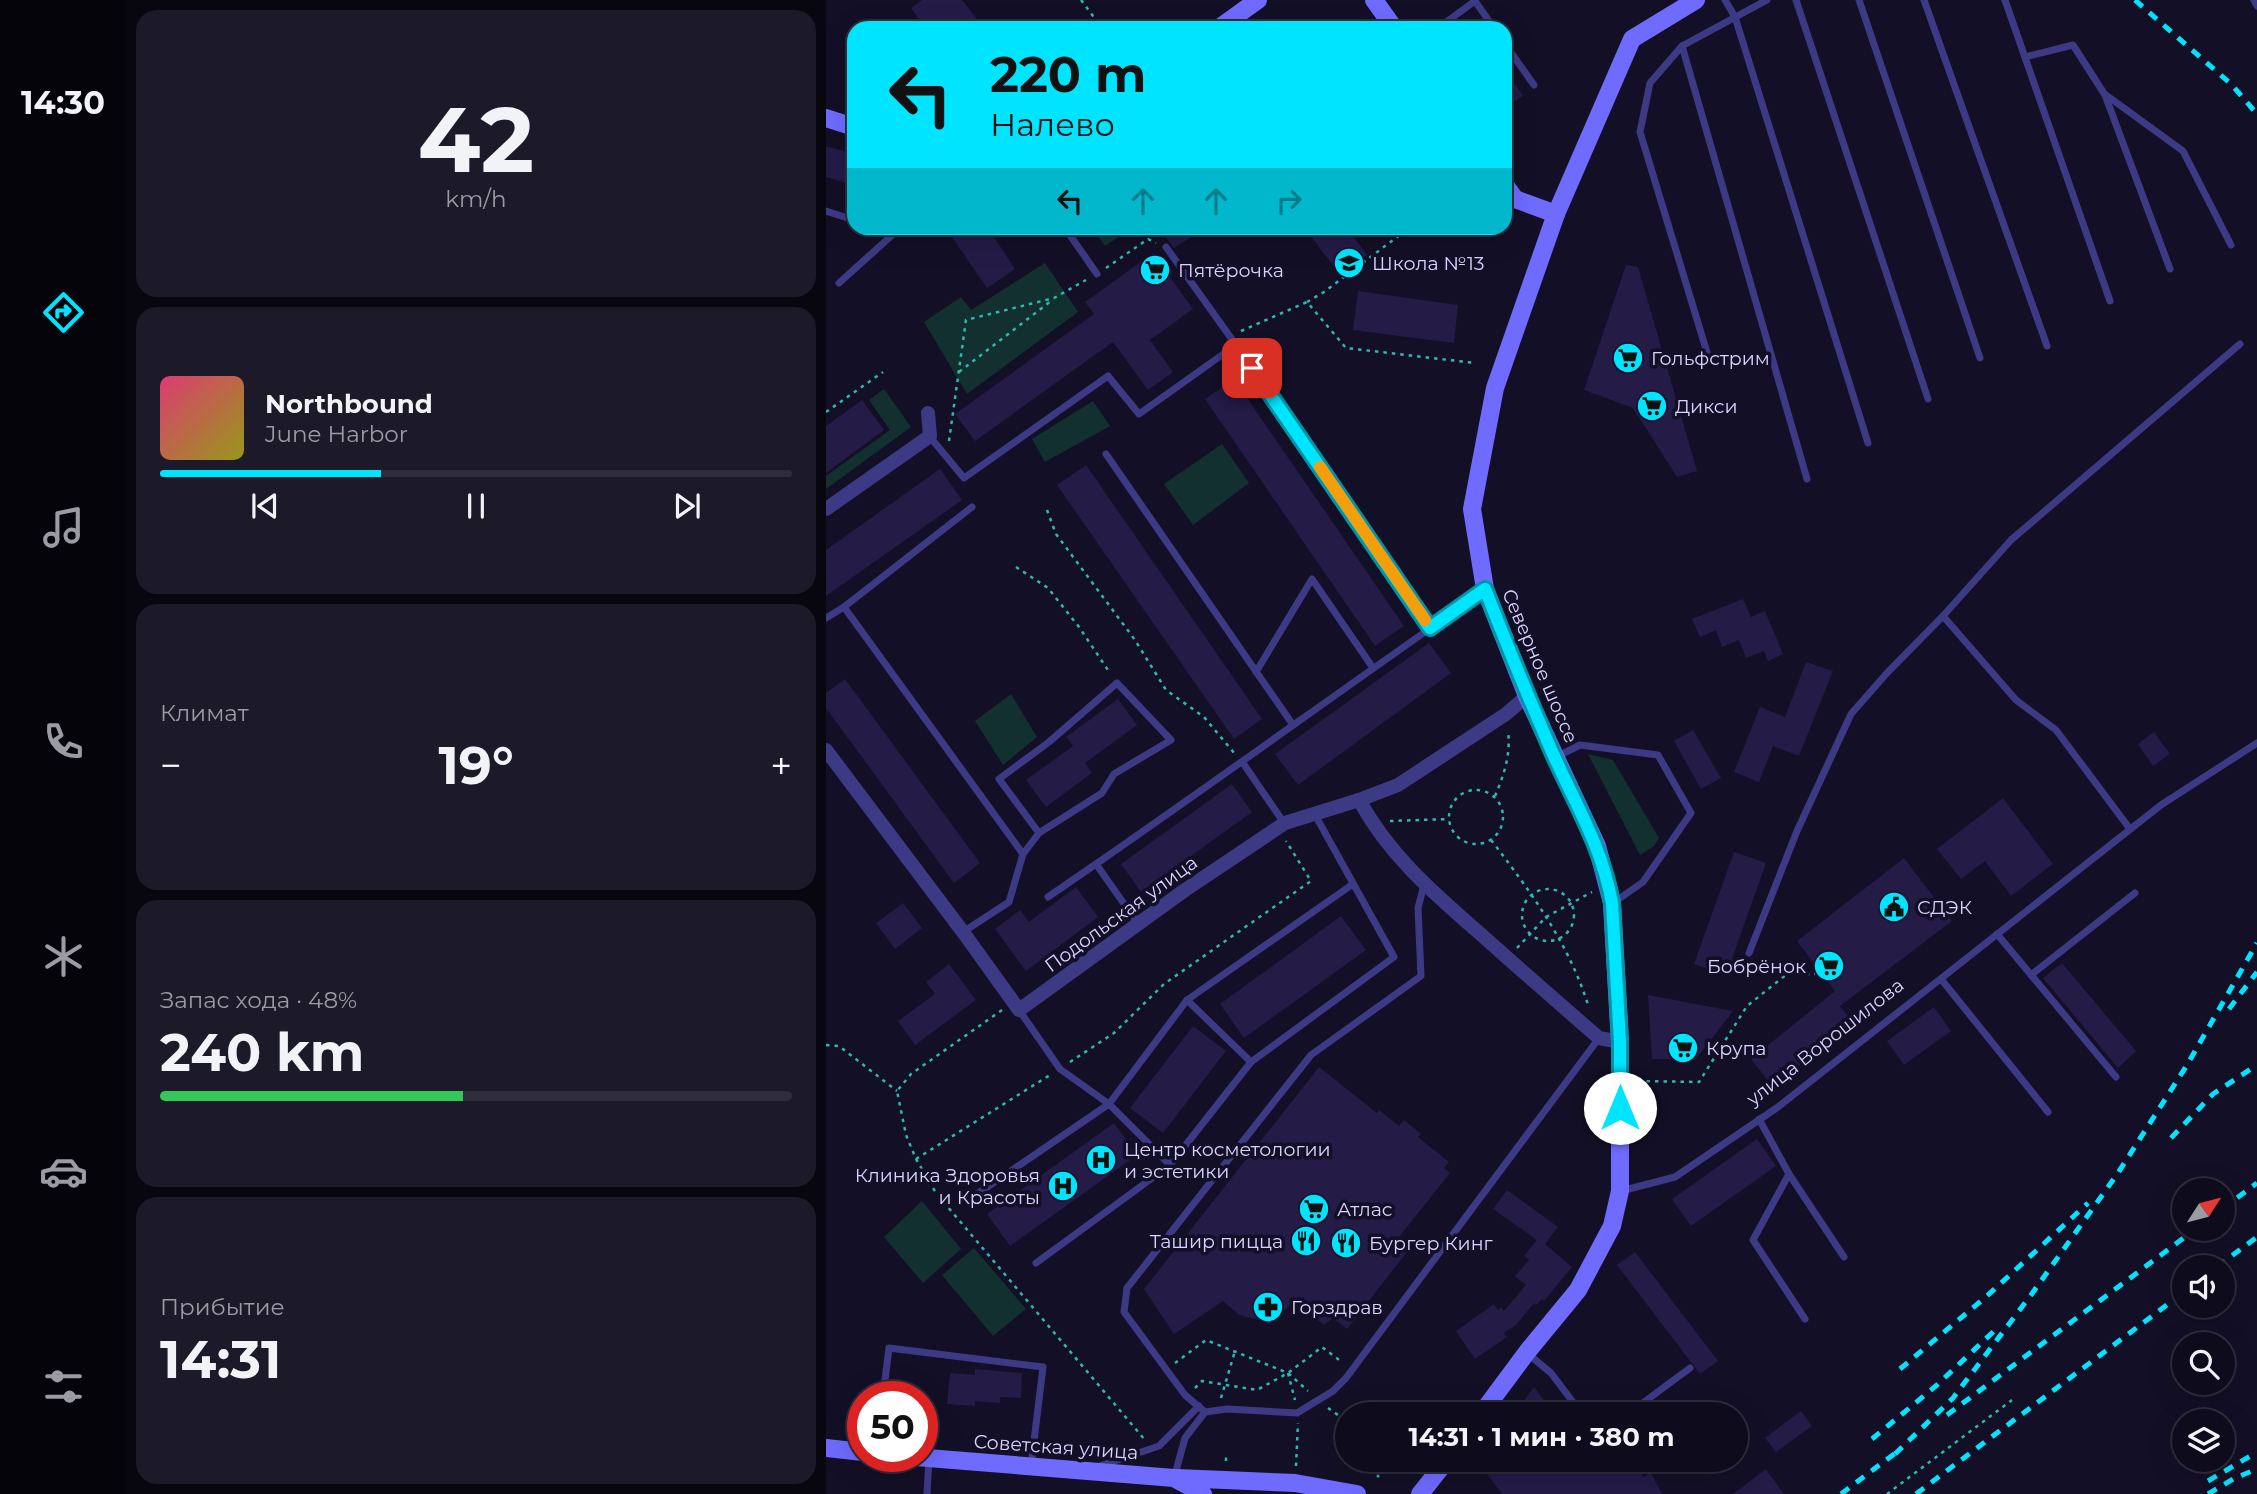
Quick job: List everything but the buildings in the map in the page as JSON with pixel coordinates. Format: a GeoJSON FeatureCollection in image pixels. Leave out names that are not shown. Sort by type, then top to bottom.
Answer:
{"type":"FeatureCollection","features":[{"type":"Feature","properties":{"kind":"main road"},"geometry":{"type":"LineString","coordinates":[[1229,21],[1258,0]]}},
{"type":"Feature","properties":{"kind":"main road"},"geometry":{"type":"LineString","coordinates":[[1374,0],[1389,21]]}},
{"type":"Feature","properties":{"kind":"main road","name":"Северное шоссе"},"geometry":{"type":"LineString","coordinates":[[1620,1191],[1620,1042],[1609,883],[1597,846],[1527,696],[1485,589],[1472,509],[1495,388],[1556,214],[1632,39],[1696,0]]}},
{"type":"Feature","properties":{"kind":"main road"},"geometry":{"type":"LineString","coordinates":[[826,118],[847,125]]}},
{"type":"Feature","properties":{"kind":"main road"},"geometry":{"type":"LineString","coordinates":[[1512,195],[1515,199],[1556,214]]}},
{"type":"Feature","properties":{"kind":"main road"},"geometry":{"type":"LineString","coordinates":[[1489,1402],[1590,1271],[1612,1226],[1620,1191]]}},
{"type":"Feature","properties":{"kind":"main road"},"geometry":{"type":"LineString","coordinates":[[826,1448],[847,1450]]}},
{"type":"Feature","properties":{"kind":"main road","name":"Советская улица"},"geometry":{"type":"LineString","coordinates":[[938,1460],[1174,1478],[1203,1494]]}},
{"type":"Feature","properties":{"kind":"main road"},"geometry":{"type":"LineString","coordinates":[[1420,1494],[1437,1472]]}},
{"type":"Feature","properties":{"kind":"main road"},"geometry":{"type":"LineString","coordinates":[[1256,1494],[1295,1477]]}},
{"type":"Feature","properties":{"kind":"main road"},"geometry":{"type":"LineString","coordinates":[[1174,1478],[1295,1477],[1357,1494]]}},
{"type":"Feature","properties":{"kind":"street"},"geometry":{"type":"LineString","coordinates":[[826,509],[930,436],[928,413]]}},
{"type":"Feature","properties":{"kind":"street","name":"Подольская улица"},"geometry":{"type":"LineString","coordinates":[[1016,1006],[1139,925],[1281,825],[1398,785],[1506,714],[1527,696]]}},
{"type":"Feature","properties":{"kind":"street"},"geometry":{"type":"LineString","coordinates":[[826,750],[1016,1006]]}},
{"type":"Feature","properties":{"kind":"street"},"geometry":{"type":"LineString","coordinates":[[1359,800],[1394,854],[1424,885],[1599,1038],[1620,1042]]}},
{"type":"Feature","properties":{"kind":"lane"},"geometry":{"type":"LineString","coordinates":[[1447,21],[1475,0],[1489,21]]}},
{"type":"Feature","properties":{"kind":"lane"},"geometry":{"type":"LineString","coordinates":[[1726,0],[1735,17],[1868,443]]}},
{"type":"Feature","properties":{"kind":"lane"},"geometry":{"type":"LineString","coordinates":[[1709,359],[1640,132],[1650,83],[1682,46],[1767,0]]}},
{"type":"Feature","properties":{"kind":"lane"},"geometry":{"type":"LineString","coordinates":[[1796,0],[1928,399]]}},
{"type":"Feature","properties":{"kind":"lane"},"geometry":{"type":"LineString","coordinates":[[1859,0],[1980,358]]}},
{"type":"Feature","properties":{"kind":"lane"},"geometry":{"type":"LineString","coordinates":[[1924,0],[2047,346]]}},
{"type":"Feature","properties":{"kind":"lane"},"geometry":{"type":"LineString","coordinates":[[2005,0],[2109,301]]}},
{"type":"Feature","properties":{"kind":"lane"},"geometry":{"type":"LineString","coordinates":[[2254,0],[2257,6]]}},
{"type":"Feature","properties":{"kind":"lane"},"geometry":{"type":"LineString","coordinates":[[2025,57],[2073,45],[2105,94],[2170,269]]}},
{"type":"Feature","properties":{"kind":"lane"},"geometry":{"type":"LineString","coordinates":[[1682,46],[1807,479]]}},
{"type":"Feature","properties":{"kind":"lane"},"geometry":{"type":"LineString","coordinates":[[1512,54],[1534,86]]}},
{"type":"Feature","properties":{"kind":"lane"},"geometry":{"type":"LineString","coordinates":[[2105,94],[2183,151],[2231,245]]}},
{"type":"Feature","properties":{"kind":"lane"},"geometry":{"type":"LineString","coordinates":[[826,211],[847,218]]}},
{"type":"Feature","properties":{"kind":"lane"},"geometry":{"type":"LineString","coordinates":[[839,283],[892,235]]}},
{"type":"Feature","properties":{"kind":"lane"},"geometry":{"type":"LineString","coordinates":[[1070,235],[1097,274]]}},
{"type":"Feature","properties":{"kind":"lane"},"geometry":{"type":"LineString","coordinates":[[930,436],[964,478],[1108,376],[1139,414],[1236,345],[1166,247]]}},
{"type":"Feature","properties":{"kind":"lane"},"geometry":{"type":"LineString","coordinates":[[1749,953],[1797,831],[1851,714],[2011,540],[2240,344]]}},
{"type":"Feature","properties":{"kind":"lane"},"geometry":{"type":"LineString","coordinates":[[1252,368],[1430,628]]}},
{"type":"Feature","properties":{"kind":"lane"},"geometry":{"type":"LineString","coordinates":[[1106,454],[1293,724]]}},
{"type":"Feature","properties":{"kind":"lane"},"geometry":{"type":"LineString","coordinates":[[826,618],[844,607],[972,507]]}},
{"type":"Feature","properties":{"kind":"lane"},"geometry":{"type":"LineString","coordinates":[[1256,672],[1312,579],[1373,668]]}},
{"type":"Feature","properties":{"kind":"lane"},"geometry":{"type":"LineString","coordinates":[[1048,897],[1243,763],[1293,724],[1485,589]]}},
{"type":"Feature","properties":{"kind":"lane"},"geometry":{"type":"LineString","coordinates":[[844,607],[1023,854]]}},
{"type":"Feature","properties":{"kind":"lane"},"geometry":{"type":"LineString","coordinates":[[1943,616],[2016,700],[2056,730],[2130,829]]}},
{"type":"Feature","properties":{"kind":"lane"},"geometry":{"type":"LineString","coordinates":[[963,932],[1009,902],[1023,854],[1039,833],[1102,793],[1114,774],[1171,740],[1117,683],[1049,742],[999,779],[1039,833]]}},
{"type":"Feature","properties":{"kind":"lane","name":"улица Ворошилова"},"geometry":{"type":"LineString","coordinates":[[1620,1191],[1675,1177],[1759,1119],[2161,805],[2257,743]]}},
{"type":"Feature","properties":{"kind":"lane"},"geometry":{"type":"LineString","coordinates":[[1555,758],[1580,745],[1658,755],[1691,813],[1643,882],[1612,903]]}},
{"type":"Feature","properties":{"kind":"lane"},"geometry":{"type":"LineString","coordinates":[[1243,763],[1281,825]]}},
{"type":"Feature","properties":{"kind":"lane"},"geometry":{"type":"LineString","coordinates":[[1036,1263],[1170,1165],[1251,1062],[1394,957],[1313,813]]}},
{"type":"Feature","properties":{"kind":"lane"},"geometry":{"type":"LineString","coordinates":[[1096,864],[1139,925]]}},
{"type":"Feature","properties":{"kind":"lane"},"geometry":{"type":"LineString","coordinates":[[977,1194],[1109,1104],[1187,1000],[1353,884]]}},
{"type":"Feature","properties":{"kind":"lane"},"geometry":{"type":"LineString","coordinates":[[1205,1412],[1185,1395],[1124,1312],[1128,1288],[1311,1055],[1421,976],[1418,908],[1424,885]]}},
{"type":"Feature","properties":{"kind":"lane"},"geometry":{"type":"LineString","coordinates":[[2031,975],[2135,893]]}},
{"type":"Feature","properties":{"kind":"lane"},"geometry":{"type":"LineString","coordinates":[[1997,934],[2116,1077]]}},
{"type":"Feature","properties":{"kind":"lane"},"geometry":{"type":"LineString","coordinates":[[1941,979],[2048,1112]]}},
{"type":"Feature","properties":{"kind":"lane"},"geometry":{"type":"LineString","coordinates":[[1187,1000],[1251,1062]]}},
{"type":"Feature","properties":{"kind":"lane"},"geometry":{"type":"LineString","coordinates":[[1016,1006],[1060,1069],[1109,1104],[1170,1165]]}},
{"type":"Feature","properties":{"kind":"lane"},"geometry":{"type":"LineString","coordinates":[[1174,1478],[1185,1438],[1205,1412],[1227,1409],[1297,1413],[1332,1391],[1352,1370],[1599,1038]]}},
{"type":"Feature","properties":{"kind":"lane"},"geometry":{"type":"LineString","coordinates":[[1759,1119],[1789,1174],[1844,1256]]}},
{"type":"Feature","properties":{"kind":"lane"},"geometry":{"type":"LineString","coordinates":[[1789,1174],[1753,1240],[1805,1319]]}},
{"type":"Feature","properties":{"kind":"lane"},"geometry":{"type":"LineString","coordinates":[[885,1381],[889,1348],[1043,1367],[1031,1466]]}},
{"type":"Feature","properties":{"kind":"lane"},"geometry":{"type":"LineString","coordinates":[[1527,1352],[1551,1373],[1573,1402]]}},
{"type":"Feature","properties":{"kind":"lane"},"geometry":{"type":"LineString","coordinates":[[1644,1402],[1690,1368]]}},
{"type":"Feature","properties":{"kind":"lane"},"geometry":{"type":"LineString","coordinates":[[1085,1471],[1159,1446],[1199,1406]]}},
{"type":"Feature","properties":{"kind":"lane"},"geometry":{"type":"LineString","coordinates":[[927,1494],[928,1472]]}},
{"type":"Feature","properties":{"kind":"path"},"geometry":{"type":"LineString","coordinates":[[1080,0],[1096,21]]}},
{"type":"Feature","properties":{"kind":"path"},"geometry":{"type":"LineString","coordinates":[[1229,336],[1324,292],[1400,235]]}},
{"type":"Feature","properties":{"kind":"path"},"geometry":{"type":"LineString","coordinates":[[959,372],[1054,298],[1097,274],[1148,239],[1166,247]]}},
{"type":"Feature","properties":{"kind":"path"},"geometry":{"type":"LineString","coordinates":[[947,457],[966,320],[1054,298]]}},
{"type":"Feature","properties":{"kind":"path"},"geometry":{"type":"LineString","coordinates":[[1307,302],[1346,348],[1475,363]]}},
{"type":"Feature","properties":{"kind":"path"},"geometry":{"type":"LineString","coordinates":[[826,412],[883,372]]}},
{"type":"Feature","properties":{"kind":"path"},"geometry":{"type":"LineString","coordinates":[[1047,510],[1056,534],[1135,640],[1166,690],[1204,717],[1243,763]]}},
{"type":"Feature","properties":{"kind":"path"},"geometry":{"type":"LineString","coordinates":[[1016,567],[1048,587],[1079,626],[1117,683]]}},
{"type":"Feature","properties":{"kind":"path"},"geometry":{"type":"LineString","coordinates":[[1494,796],[1503,776],[1510,744],[1506,714]]}},
{"type":"Feature","properties":{"kind":"path"},"geometry":{"type":"LineString","coordinates":[[1480,790],[1494,796],[1504,815],[1501,829],[1491,840],[1468,843],[1455,834],[1449,819],[1453,804],[1464,793],[1480,790]]}},
{"type":"Feature","properties":{"kind":"path"},"geometry":{"type":"LineString","coordinates":[[1371,822],[1449,819]]}},
{"type":"Feature","properties":{"kind":"path"},"geometry":{"type":"LineString","coordinates":[[916,1159],[1114,1033],[1164,984],[1311,881],[1281,825]]}},
{"type":"Feature","properties":{"kind":"path"},"geometry":{"type":"LineString","coordinates":[[1491,840],[1533,894],[1559,939],[1590,1012]]}},
{"type":"Feature","properties":{"kind":"path"},"geometry":{"type":"LineString","coordinates":[[1507,958],[1546,917],[1609,883]]}},
{"type":"Feature","properties":{"kind":"path"},"geometry":{"type":"LineString","coordinates":[[1553,890],[1560,892],[1571,902],[1574,923],[1566,935],[1559,939],[1547,942],[1529,933],[1525,927],[1522,913],[1533,894],[1553,890]]}},
{"type":"Feature","properties":{"kind":"path"},"geometry":{"type":"LineString","coordinates":[[1637,1081],[1699,1082],[1747,1006],[1787,974],[1815,974]]}},
{"type":"Feature","properties":{"kind":"path"},"geometry":{"type":"LineString","coordinates":[[897,1091],[911,1074],[1016,1006]]}},
{"type":"Feature","properties":{"kind":"path"},"geometry":{"type":"LineString","coordinates":[[826,1045],[839,1046],[897,1091],[906,1135],[916,1159],[936,1193],[1146,1442]]}},
{"type":"Feature","properties":{"kind":"path"},"geometry":{"type":"LineString","coordinates":[[1166,1370],[1206,1340],[1288,1373],[1310,1394]]}},
{"type":"Feature","properties":{"kind":"path"},"geometry":{"type":"LineString","coordinates":[[1192,1390],[1202,1381],[1257,1390],[1288,1373],[1322,1348],[1352,1370]]}},
{"type":"Feature","properties":{"kind":"path"},"geometry":{"type":"LineString","coordinates":[[1221,1399],[1235,1351]]}},
{"type":"Feature","properties":{"kind":"path"},"geometry":{"type":"LineString","coordinates":[[1288,1373],[1296,1402]]}},
{"type":"Feature","properties":{"kind":"path"},"geometry":{"type":"LineString","coordinates":[[1887,1494],[2012,1400]]}},
{"type":"Feature","properties":{"kind":"path"},"geometry":{"type":"LineString","coordinates":[[1324,1405],[1335,1413]]}},
{"type":"Feature","properties":{"kind":"path"},"geometry":{"type":"LineString","coordinates":[[1295,1477],[1298,1423]]}},
{"type":"Feature","properties":{"kind":"path"},"geometry":{"type":"LineString","coordinates":[[1226,1454],[1226,1461]]}},
{"type":"Feature","properties":{"kind":"path"},"geometry":{"type":"LineString","coordinates":[[1374,1472],[1379,1477]]}},
{"type":"Feature","properties":{"kind":"green space"},"geometry":{"type":"Polygon","coordinates":[[[1097,235],[1122,235],[1105,246],[1097,235]]]}},
{"type":"Feature","properties":{"kind":"green space"},"geometry":{"type":"Polygon","coordinates":[[[1045,263],[1078,312],[967,394],[924,322],[961,297],[971,310],[1045,263]]]}},
{"type":"Feature","properties":{"kind":"green space"},"geometry":{"type":"Polygon","coordinates":[[[884,389],[911,427],[826,489],[826,476],[890,430],[869,400],[884,389]]]}},
{"type":"Feature","properties":{"kind":"green space"},"geometry":{"type":"Polygon","coordinates":[[[1093,401],[1110,426],[1045,462],[1032,439],[1093,401]]]}},
{"type":"Feature","properties":{"kind":"green space"},"geometry":{"type":"Polygon","coordinates":[[[1222,444],[1249,483],[1193,525],[1164,484],[1222,444]]]}},
{"type":"Feature","properties":{"kind":"green space"},"geometry":{"type":"Polygon","coordinates":[[[1011,694],[1037,737],[1003,765],[975,721],[1011,694]]]}},
{"type":"Feature","properties":{"kind":"green space"},"geometry":{"type":"Polygon","coordinates":[[[1588,754],[1613,760],[1659,838],[1654,846],[1640,855],[1588,754]]]}},
{"type":"Feature","properties":{"kind":"green space"},"geometry":{"type":"Polygon","coordinates":[[[922,1201],[961,1249],[923,1283],[884,1237],[922,1201]]]}},
{"type":"Feature","properties":{"kind":"green space"},"geometry":{"type":"Polygon","coordinates":[[[974,1248],[1026,1309],[993,1336],[942,1275],[974,1248]]]}},
{"type":"Feature","properties":{"kind":"railway"},"geometry":{"type":"LineString","coordinates":[[2135,0],[2232,85],[2257,114]]}},
{"type":"Feature","properties":{"kind":"railway"},"geometry":{"type":"LineString","coordinates":[[1895,1454],[1953,1398],[2118,1173],[2187,1065],[2257,943]]}},
{"type":"Feature","properties":{"kind":"railway"},"geometry":{"type":"LineString","coordinates":[[2229,1009],[2257,972]]}},
{"type":"Feature","properties":{"kind":"railway"},"geometry":{"type":"LineString","coordinates":[[2171,1138],[2213,1094],[2257,1065]]}},
{"type":"Feature","properties":{"kind":"railway"},"geometry":{"type":"LineString","coordinates":[[2235,1199],[2257,1183]]}},
{"type":"Feature","properties":{"kind":"railway"},"geometry":{"type":"LineString","coordinates":[[1900,1369],[1987,1296],[2088,1203]]}},
{"type":"Feature","properties":{"kind":"railway"},"geometry":{"type":"LineString","coordinates":[[2233,1255],[2257,1237]]}},
{"type":"Feature","properties":{"kind":"railway"},"geometry":{"type":"LineString","coordinates":[[1947,1415],[2180,1241]]}},
{"type":"Feature","properties":{"kind":"railway"},"geometry":{"type":"LineString","coordinates":[[1916,1494],[2172,1301]]}},
{"type":"Feature","properties":{"kind":"railway"},"geometry":{"type":"LineString","coordinates":[[1872,1439],[1937,1385],[1994,1331]]}},
{"type":"Feature","properties":{"kind":"railway"},"geometry":{"type":"LineString","coordinates":[[1841,1494],[1902,1448]]}},
{"type":"Feature","properties":{"kind":"railway"},"geometry":{"type":"LineString","coordinates":[[2208,1481],[2257,1452]]}},
{"type":"Feature","properties":{"kind":"railway"},"geometry":{"type":"LineString","coordinates":[[2208,1494],[2257,1469]]}},
{"type":"Feature","properties":{"kind":"slow traffic"},"geometry":{"type":"LineString","coordinates":[[1320,467],[1425,620]]}},
{"type":"Feature","properties":{"kind":"place","name":"Школа №13"},"geometry":{"type":"Point","coordinates":[1349,263]}},
{"type":"Feature","properties":{"kind":"place","name":"Пятёрочка"},"geometry":{"type":"Point","coordinates":[1155,270]}},
{"type":"Feature","properties":{"kind":"place","name":"Гольфстрим"},"geometry":{"type":"Point","coordinates":[1628,358]}},
{"type":"Feature","properties":{"kind":"place","name":"Дикси"},"geometry":{"type":"Point","coordinates":[1652,406]}},
{"type":"Feature","properties":{"kind":"place","name":"СДЭК"},"geometry":{"type":"Point","coordinates":[1894,907]}},
{"type":"Feature","properties":{"kind":"place","name":"Бобрёнок"},"geometry":{"type":"Point","coordinates":[1829,966]}},
{"type":"Feature","properties":{"kind":"place","name":"Крупа"},"geometry":{"type":"Point","coordinates":[1683,1048]}},
{"type":"Feature","properties":{"kind":"place","name":"Центр косметологии и эстетики"},"geometry":{"type":"Point","coordinates":[1101,1160]}},
{"type":"Feature","properties":{"kind":"place","name":"Клиника Здоровья и Красоты"},"geometry":{"type":"Point","coordinates":[1063,1186]}},
{"type":"Feature","properties":{"kind":"place","name":"Атлас"},"geometry":{"type":"Point","coordinates":[1314,1209]}},
{"type":"Feature","properties":{"kind":"place","name":"Ташир пицца"},"geometry":{"type":"Point","coordinates":[1306,1241]}},
{"type":"Feature","properties":{"kind":"place","name":"Бургер Кинг"},"geometry":{"type":"Point","coordinates":[1346,1243]}},
{"type":"Feature","properties":{"kind":"place","name":"Горздрав"},"geometry":{"type":"Point","coordinates":[1268,1307]}},
{"type":"Feature","properties":{"kind":"route"},"geometry":{"type":"LineString","coordinates":[[1252,368],[1430,628],[1485,589],[1527,696],[1597,846],[1609,883],[1620,1042],[1620,1108]]}}]}
